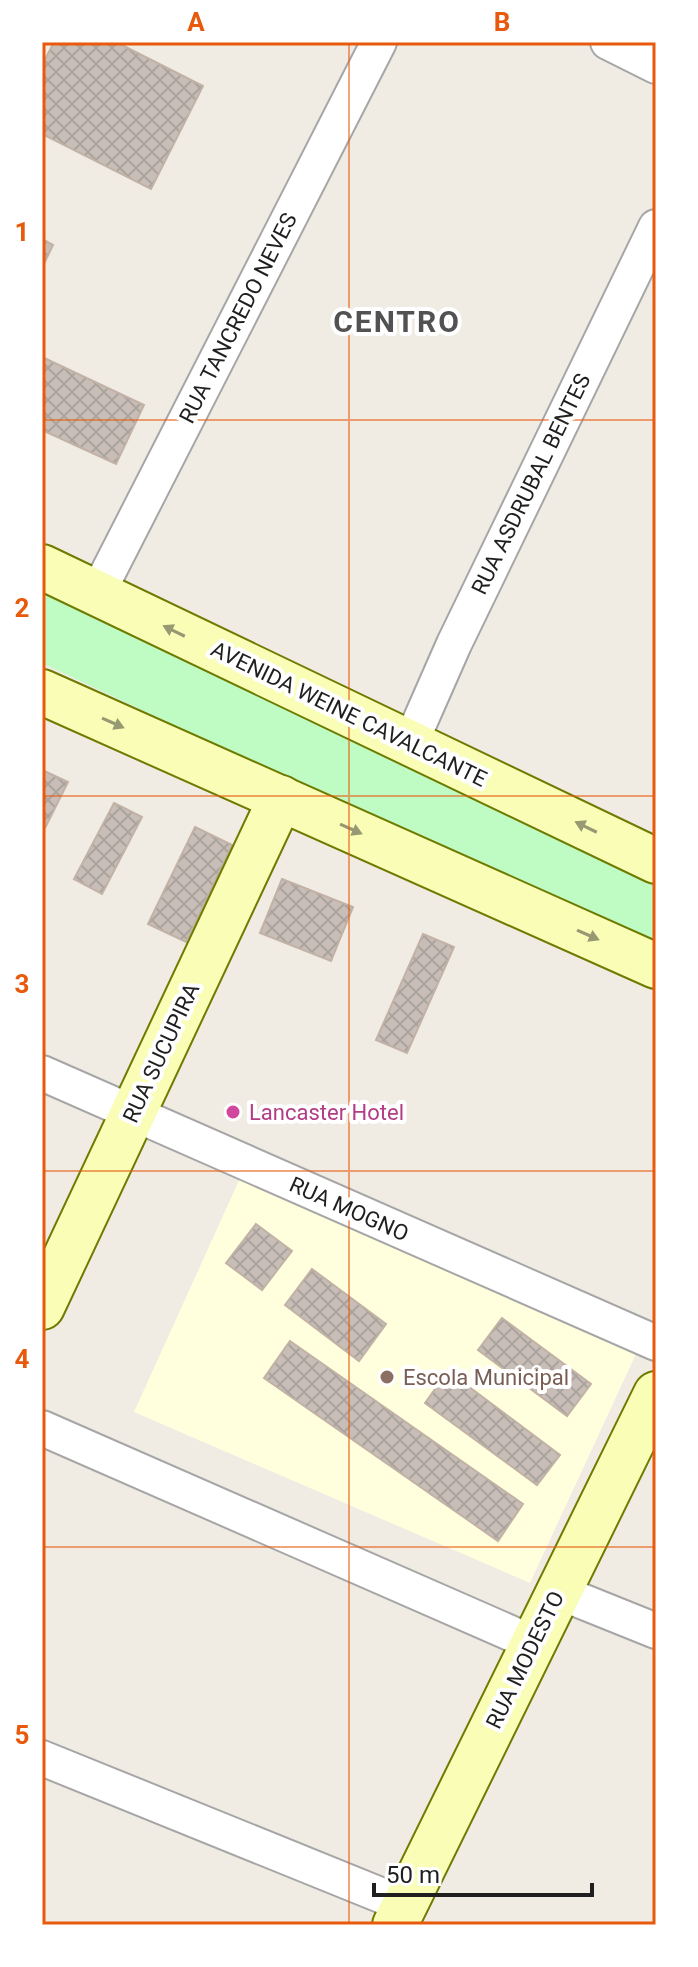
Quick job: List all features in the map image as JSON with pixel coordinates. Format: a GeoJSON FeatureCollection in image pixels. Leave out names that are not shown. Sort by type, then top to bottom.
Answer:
{"type":"FeatureCollection","features":[{"type":"Feature","properties":{"kind":"main road","name":"AVENIDA WEINE CAVALCANTE"},"geometry":{"type":"LineString","coordinates":[[42,567],[656,861]]}},
{"type":"Feature","properties":{"kind":"main road"},"geometry":{"type":"LineString","coordinates":[[42,692],[656,966]]}},
{"type":"Feature","properties":{"kind":"main road","name":"RUA SUCUPIRA"},"geometry":{"type":"LineString","coordinates":[[42,1307],[281,798]]}},
{"type":"Feature","properties":{"kind":"main road","name":"RUA MODESTO"},"geometry":{"type":"LineString","coordinates":[[400,1915],[656,1394]]}},
{"type":"Feature","properties":{"kind":"street","name":"RUA TANCREDO NEVES"},"geometry":{"type":"LineString","coordinates":[[97,594],[379,42]]}},
{"type":"Feature","properties":{"kind":"street"},"geometry":{"type":"LineString","coordinates":[[608,42],[656,66]]}},
{"type":"Feature","properties":{"kind":"street","name":"RUA ASDRUBAL BENTES"},"geometry":{"type":"LineString","coordinates":[[410,744],[454,644],[656,227]]}},
{"type":"Feature","properties":{"kind":"street","name":"RUA MOGNO"},"geometry":{"type":"LineString","coordinates":[[42,1073],[656,1343]]}},
{"type":"Feature","properties":{"kind":"street"},"geometry":{"type":"LineString","coordinates":[[42,1428],[533,1643]]}},
{"type":"Feature","properties":{"kind":"street"},"geometry":{"type":"LineString","coordinates":[[559,1592],[656,1631]]}},
{"type":"Feature","properties":{"kind":"street"},"geometry":{"type":"LineString","coordinates":[[42,1758],[400,1915]]}},
{"type":"Feature","properties":{"kind":"shaded area","name":"Escola Municipal"},"geometry":{"type":"Polygon","coordinates":[[[251,1154],[641,1343],[530,1583],[134,1412],[251,1154]]]}},
{"type":"Feature","properties":{"kind":"green space"},"geometry":{"type":"Polygon","coordinates":[[[42,587],[519,822],[656,884],[656,952],[42,663],[42,587]]]}},
{"type":"Feature","properties":{"kind":"building"},"geometry":{"type":"Polygon","coordinates":[[[54,42],[116,42],[203,86],[151,189],[42,134],[42,65],[54,42]]]}},
{"type":"Feature","properties":{"kind":"building"},"geometry":{"type":"Polygon","coordinates":[[[42,239],[53,245],[42,268],[42,239]]]}},
{"type":"Feature","properties":{"kind":"building"},"geometry":{"type":"Polygon","coordinates":[[[42,357],[144,405],[116,464],[42,430],[42,357]]]}},
{"type":"Feature","properties":{"kind":"building"},"geometry":{"type":"Polygon","coordinates":[[[42,770],[68,782],[42,834],[42,770]]]}},
{"type":"Feature","properties":{"kind":"building"},"geometry":{"type":"Polygon","coordinates":[[[114,803],[142,817],[102,894],[74,879],[114,803]]]}},
{"type":"Feature","properties":{"kind":"building"},"geometry":{"type":"Polygon","coordinates":[[[195,827],[232,845],[186,942],[148,924],[195,827]]]}},
{"type":"Feature","properties":{"kind":"building"},"geometry":{"type":"Polygon","coordinates":[[[282,879],[353,907],[331,961],[260,933],[282,879]]]}},
{"type":"Feature","properties":{"kind":"building"},"geometry":{"type":"Polygon","coordinates":[[[423,934],[454,947],[407,1053],[376,1040],[423,934]]]}},
{"type":"Feature","properties":{"kind":"building"},"geometry":{"type":"Polygon","coordinates":[[[256,1224],[292,1251],[262,1290],[226,1263],[256,1224]]]}},
{"type":"Feature","properties":{"kind":"building"},"geometry":{"type":"Polygon","coordinates":[[[312,1269],[386,1324],[359,1361],[285,1305],[312,1269]]]}},
{"type":"Feature","properties":{"kind":"building"},"geometry":{"type":"Polygon","coordinates":[[[502,1318],[591,1384],[567,1416],[478,1350],[502,1318]]]}},
{"type":"Feature","properties":{"kind":"building"},"geometry":{"type":"Polygon","coordinates":[[[290,1341],[523,1504],[498,1541],[264,1378],[290,1341]]]}},
{"type":"Feature","properties":{"kind":"building"},"geometry":{"type":"Polygon","coordinates":[[[448,1371],[560,1455],[537,1485],[425,1403],[448,1371]]]}},
{"type":"Feature","properties":{"kind":"place","name":"Lancaster Hotel"},"geometry":{"type":"Point","coordinates":[233,1112]}},
{"type":"Feature","properties":{"kind":"place","name":"Escola Municipal"},"geometry":{"type":"Point","coordinates":[387,1377]}},
{"type":"Feature","properties":{"kind":"district","name":"CENTRO"},"geometry":{"type":"Point","coordinates":[397,321]}}]}
